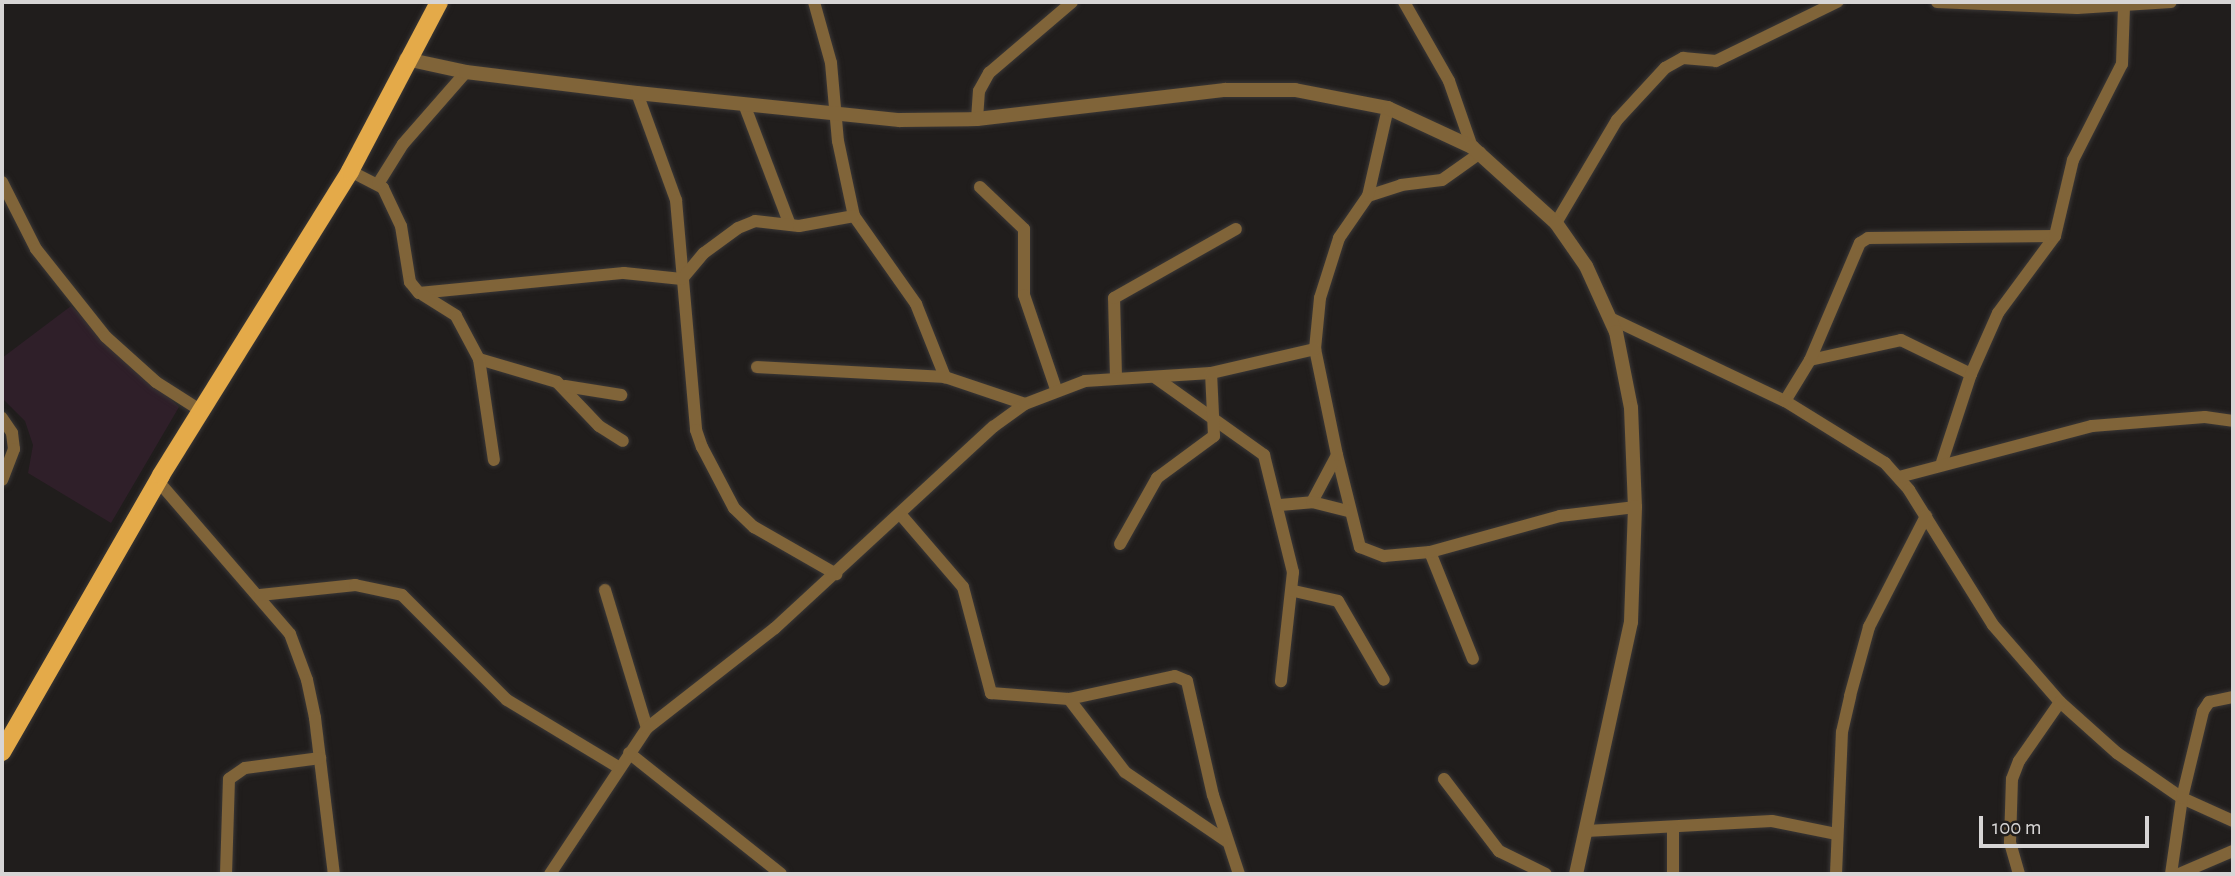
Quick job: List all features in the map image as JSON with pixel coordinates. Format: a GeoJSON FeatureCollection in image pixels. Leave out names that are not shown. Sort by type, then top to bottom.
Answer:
{"type":"FeatureCollection","features":[{"type":"Feature","properties":{"kind":"main road"},"geometry":{"type":"LineString","coordinates":[[2,752],[158,481],[350,171],[406,58],[439,2]]}},
{"type":"Feature","properties":{"kind":"street"},"geometry":{"type":"LineString","coordinates":[[814,2],[831,63],[836,115],[854,216],[916,304],[945,377]]}},
{"type":"Feature","properties":{"kind":"street"},"geometry":{"type":"LineString","coordinates":[[977,119],[979,92],[989,73],[1072,2]]}},
{"type":"Feature","properties":{"kind":"street"},"geometry":{"type":"LineString","coordinates":[[1405,2],[1449,81],[1476,150]]}},
{"type":"Feature","properties":{"kind":"street"},"geometry":{"type":"LineString","coordinates":[[1556,223],[1611,128],[1665,68],[1683,58],[1716,61],[1837,2]]}},
{"type":"Feature","properties":{"kind":"street"},"geometry":{"type":"LineString","coordinates":[[1937,2],[2124,7],[2171,2]]}},
{"type":"Feature","properties":{"kind":"street"},"geometry":{"type":"LineString","coordinates":[[1942,462],[1971,374],[1998,313],[2055,236],[2073,160],[2122,64],[2124,7]]}},
{"type":"Feature","properties":{"kind":"street"},"geometry":{"type":"LineString","coordinates":[[406,58],[466,72],[836,115],[977,119],[1225,90],[1294,90],[1388,108],[1476,150],[1556,223],[1586,266],[1612,319],[1631,408],[1635,507],[1631,622],[1576,874]]}},
{"type":"Feature","properties":{"kind":"street"},"geometry":{"type":"LineString","coordinates":[[378,184],[403,144],[466,72]]}},
{"type":"Feature","properties":{"kind":"street"},"geometry":{"type":"LineString","coordinates":[[637,93],[676,200],[696,430],[730,502],[754,527],[836,574]]}},
{"type":"Feature","properties":{"kind":"street"},"geometry":{"type":"LineString","coordinates":[[744,104],[790,225]]}},
{"type":"Feature","properties":{"kind":"street"},"geometry":{"type":"LineString","coordinates":[[1388,108],[1368,196],[1339,238],[1327,271],[1314,349],[1348,511],[1365,550],[1384,556],[1430,552],[1560,516],[1635,507]]}},
{"type":"Feature","properties":{"kind":"street"},"geometry":{"type":"LineString","coordinates":[[1368,196],[1401,185],[1442,180],[1476,150]]}},
{"type":"Feature","properties":{"kind":"street"},"geometry":{"type":"LineString","coordinates":[[350,171],[378,184],[401,226],[410,282],[419,293],[438,301],[456,316],[479,359],[494,460]]}},
{"type":"Feature","properties":{"kind":"street"},"geometry":{"type":"LineString","coordinates":[[2,182],[36,249],[106,337],[156,382],[203,412]]}},
{"type":"Feature","properties":{"kind":"street"},"geometry":{"type":"LineString","coordinates":[[980,187],[1024,229],[1024,295],[1056,389]]}},
{"type":"Feature","properties":{"kind":"street"},"geometry":{"type":"LineString","coordinates":[[682,279],[698,259],[738,228],[755,221],[790,225],[854,216]]}},
{"type":"Feature","properties":{"kind":"street"},"geometry":{"type":"LineString","coordinates":[[1116,378],[1114,298],[1236,229]]}},
{"type":"Feature","properties":{"kind":"street"},"geometry":{"type":"LineString","coordinates":[[1785,401],[1810,360],[1856,250],[1868,239],[2055,236]]}},
{"type":"Feature","properties":{"kind":"street"},"geometry":{"type":"LineString","coordinates":[[419,293],[624,273],[682,279]]}},
{"type":"Feature","properties":{"kind":"street"},"geometry":{"type":"LineString","coordinates":[[1612,319],[1785,401],[1871,452],[1899,477],[1993,625],[2060,702],[2117,753],[2182,798],[2233,821]]}},
{"type":"Feature","properties":{"kind":"street"},"geometry":{"type":"LineString","coordinates":[[1810,360],[1901,340],[1971,374]]}},
{"type":"Feature","properties":{"kind":"street"},"geometry":{"type":"LineString","coordinates":[[550,874],[618,767],[647,728],[836,574],[984,436],[1025,404],[1056,389],[1116,378],[1156,378],[1211,373],[1314,349]]}},
{"type":"Feature","properties":{"kind":"street"},"geometry":{"type":"LineString","coordinates":[[479,359],[565,386],[621,395]]}},
{"type":"Feature","properties":{"kind":"street"},"geometry":{"type":"LineString","coordinates":[[757,367],[945,377],[1025,404]]}},
{"type":"Feature","properties":{"kind":"street"},"geometry":{"type":"LineString","coordinates":[[1120,544],[1150,486],[1207,444],[1216,424],[1211,373]]}},
{"type":"Feature","properties":{"kind":"street"},"geometry":{"type":"LineString","coordinates":[[1156,378],[1216,424],[1244,437],[1264,455],[1280,505],[1294,591],[1281,681]]}},
{"type":"Feature","properties":{"kind":"street"},"geometry":{"type":"LineString","coordinates":[[565,386],[583,411],[623,441]]}},
{"type":"Feature","properties":{"kind":"street"},"geometry":{"type":"LineString","coordinates":[[1899,477],[1942,462],[2129,420],[2205,417],[2233,421]]}},
{"type":"Feature","properties":{"kind":"street"},"geometry":{"type":"LineString","coordinates":[[2,418],[12,433],[14,449],[2,480]]}},
{"type":"Feature","properties":{"kind":"street"},"geometry":{"type":"LineString","coordinates":[[1312,502],[1337,455]]}},
{"type":"Feature","properties":{"kind":"street"},"geometry":{"type":"LineString","coordinates":[[158,481],[260,595],[290,634],[299,656],[320,758],[334,874]]}},
{"type":"Feature","properties":{"kind":"street"},"geometry":{"type":"LineString","coordinates":[[1280,505],[1312,502],[1348,511]]}},
{"type":"Feature","properties":{"kind":"street"},"geometry":{"type":"LineString","coordinates":[[901,515],[962,587],[991,693],[1069,699],[1182,677],[1187,681],[1226,841],[1239,874]]}},
{"type":"Feature","properties":{"kind":"street"},"geometry":{"type":"LineString","coordinates":[[1836,874],[1842,732],[1864,639],[1926,516]]}},
{"type":"Feature","properties":{"kind":"street"},"geometry":{"type":"LineString","coordinates":[[1430,552],[1473,660]]}},
{"type":"Feature","properties":{"kind":"street"},"geometry":{"type":"LineString","coordinates":[[260,595],[355,585],[402,595],[507,700],[618,767]]}},
{"type":"Feature","properties":{"kind":"street"},"geometry":{"type":"LineString","coordinates":[[605,590],[647,728]]}},
{"type":"Feature","properties":{"kind":"street"},"geometry":{"type":"LineString","coordinates":[[1294,591],[1338,601],[1384,680]]}},
{"type":"Feature","properties":{"kind":"street"},"geometry":{"type":"LineString","coordinates":[[2172,874],[2182,798],[2203,711],[2209,702],[2233,697]]}},
{"type":"Feature","properties":{"kind":"street"},"geometry":{"type":"LineString","coordinates":[[1069,699],[1125,772],[1226,841]]}},
{"type":"Feature","properties":{"kind":"street"},"geometry":{"type":"LineString","coordinates":[[2019,874],[2010,842],[2012,779],[2019,761],[2060,702]]}},
{"type":"Feature","properties":{"kind":"street"},"geometry":{"type":"LineString","coordinates":[[629,753],[781,874]]}},
{"type":"Feature","properties":{"kind":"street"},"geometry":{"type":"LineString","coordinates":[[226,874],[229,779],[245,768],[320,758]]}},
{"type":"Feature","properties":{"kind":"street"},"geometry":{"type":"LineString","coordinates":[[1444,779],[1499,851],[1546,874]]}},
{"type":"Feature","properties":{"kind":"street"},"geometry":{"type":"LineString","coordinates":[[1586,831],[1673,829],[1772,821],[1836,834]]}},
{"type":"Feature","properties":{"kind":"street"},"geometry":{"type":"LineString","coordinates":[[1673,829],[1673,874]]}},
{"type":"Feature","properties":{"kind":"street"},"geometry":{"type":"LineString","coordinates":[[2179,874],[2233,851]]}},
{"type":"Feature","properties":{"kind":"shaded area"},"geometry":{"type":"Polygon","coordinates":[[[71,306],[179,407],[111,523],[28,473],[33,445],[25,421],[2,398],[2,358],[71,306]]]}}]}
